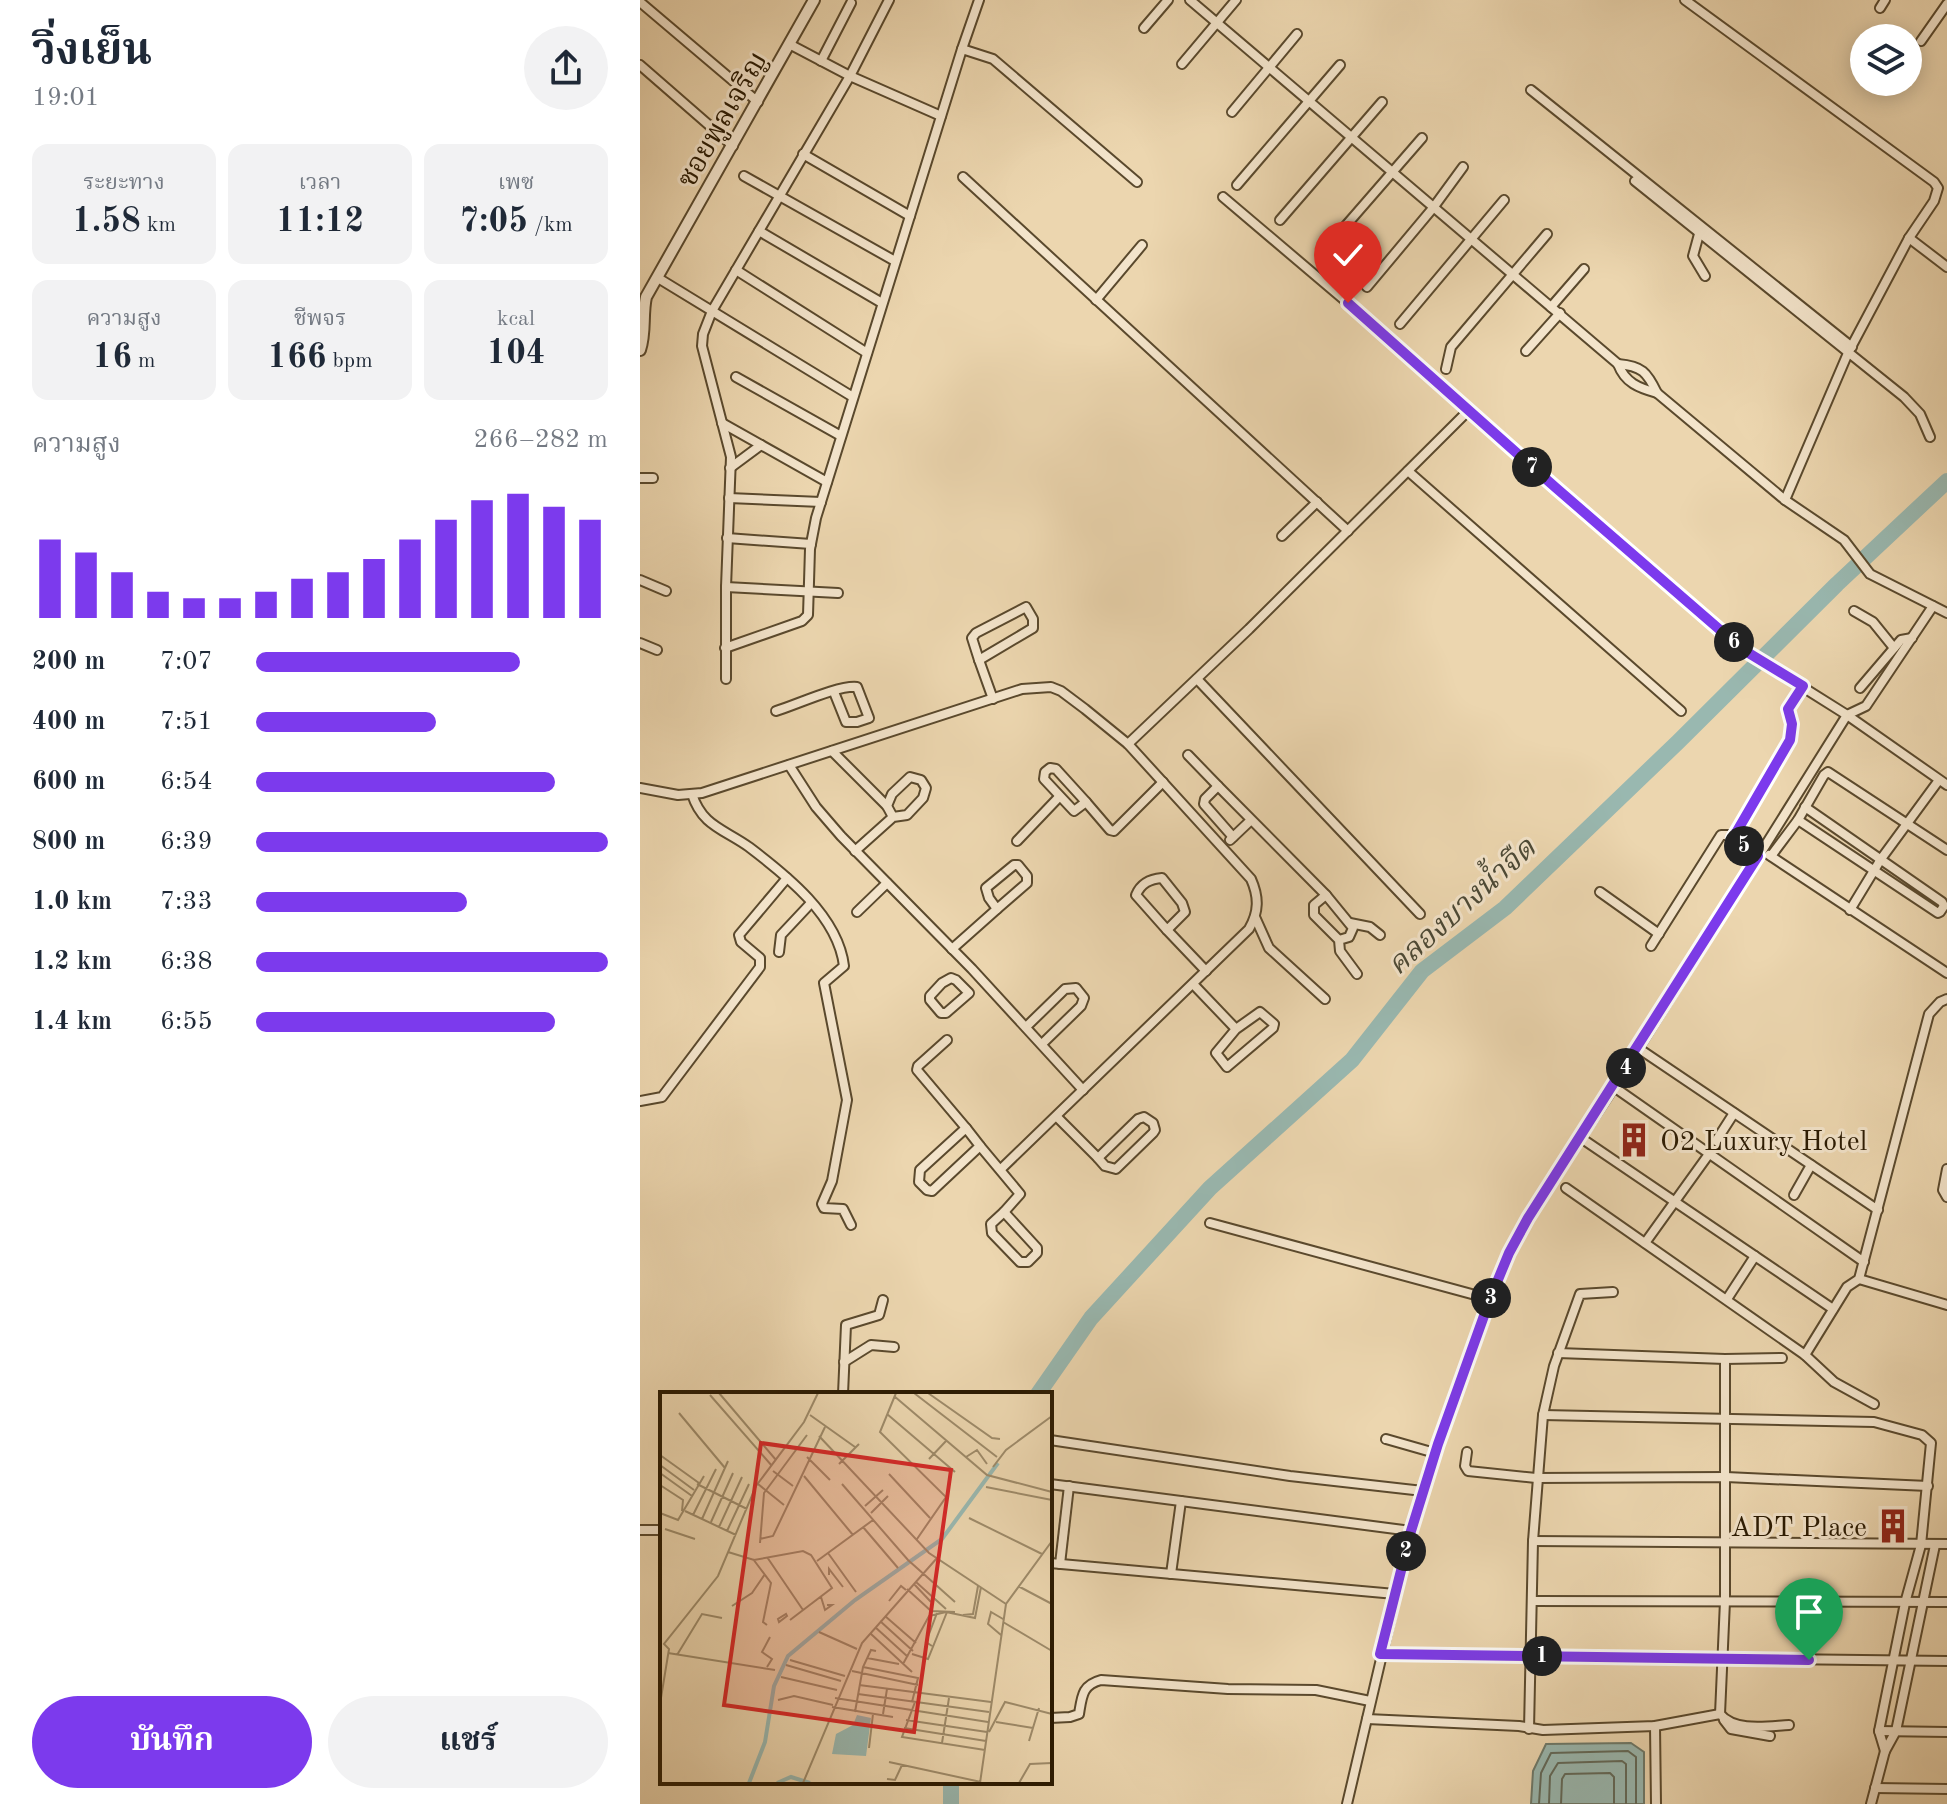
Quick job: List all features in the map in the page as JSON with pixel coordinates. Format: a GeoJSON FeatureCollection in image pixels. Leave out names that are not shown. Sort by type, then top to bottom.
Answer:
{"type":"FeatureCollection","features":[{"type":"Feature","properties":{"kind":"street","name":"ซอยพูลเจริญ"},"geometry":{"type":"LineString","coordinates":[[640,350],[646,297],[814,0]]}},
{"type":"Feature","properties":{"kind":"street"},"geometry":{"type":"LineString","coordinates":[[726,679],[729,448],[702,346],[703,334],[712,311],[850,76],[889,0]]}},
{"type":"Feature","properties":{"kind":"street"},"geometry":{"type":"LineString","coordinates":[[725,648],[806,618],[811,544],[821,502],[979,0]]}},
{"type":"Feature","properties":{"kind":"street"},"geometry":{"type":"LineString","coordinates":[[1144,28],[1168,0]]}},
{"type":"Feature","properties":{"kind":"street"},"geometry":{"type":"LineString","coordinates":[[1190,0],[1560,313],[1618,364],[1634,385],[1657,393],[1785,500],[1844,540],[1862,566],[1877,579],[1947,613]]}},
{"type":"Feature","properties":{"kind":"street"},"geometry":{"type":"LineString","coordinates":[[1182,64],[1236,0]]}},
{"type":"Feature","properties":{"kind":"street"},"geometry":{"type":"LineString","coordinates":[[1685,0],[1934,182],[1938,188],[1934,201],[1909,238],[1850,350],[1785,500]]}},
{"type":"Feature","properties":{"kind":"street"},"geometry":{"type":"LineString","coordinates":[[640,2],[758,102]]}},
{"type":"Feature","properties":{"kind":"street"},"geometry":{"type":"LineString","coordinates":[[821,61],[851,3]]}},
{"type":"Feature","properties":{"kind":"street"},"geometry":{"type":"LineString","coordinates":[[1922,40],[1947,4]]}},
{"type":"Feature","properties":{"kind":"street"},"geometry":{"type":"LineString","coordinates":[[1232,112],[1297,34]]}},
{"type":"Feature","properties":{"kind":"street"},"geometry":{"type":"LineString","coordinates":[[791,45],[850,76],[941,116]]}},
{"type":"Feature","properties":{"kind":"street"},"geometry":{"type":"LineString","coordinates":[[962,49],[993,59],[1137,182]]}},
{"type":"Feature","properties":{"kind":"street"},"geometry":{"type":"LineString","coordinates":[[640,65],[733,146]]}},
{"type":"Feature","properties":{"kind":"street"},"geometry":{"type":"LineString","coordinates":[[1237,185],[1340,65]]}},
{"type":"Feature","properties":{"kind":"street"},"geometry":{"type":"LineString","coordinates":[[1531,90],[1850,350],[1916,409],[1930,437]]}},
{"type":"Feature","properties":{"kind":"street"},"geometry":{"type":"LineString","coordinates":[[1280,220],[1382,102]]}},
{"type":"Feature","properties":{"kind":"street"},"geometry":{"type":"LineString","coordinates":[[1322,253],[1422,138]]}},
{"type":"Feature","properties":{"kind":"street"},"geometry":{"type":"LineString","coordinates":[[803,154],[910,216]]}},
{"type":"Feature","properties":{"kind":"street"},"geometry":{"type":"LineString","coordinates":[[1367,287],[1463,167]]}},
{"type":"Feature","properties":{"kind":"street"},"geometry":{"type":"LineString","coordinates":[[744,176],[895,261]]}},
{"type":"Feature","properties":{"kind":"street"},"geometry":{"type":"LineString","coordinates":[[963,177],[1348,531]]}},
{"type":"Feature","properties":{"kind":"street"},"geometry":{"type":"LineString","coordinates":[[1635,181],[1850,350]]}},
{"type":"Feature","properties":{"kind":"street"},"geometry":{"type":"LineString","coordinates":[[1223,197],[1742,649],[1848,714],[1943,782],[1881,859],[1850,910]]}},
{"type":"Feature","properties":{"kind":"street"},"geometry":{"type":"LineString","coordinates":[[1400,324],[1504,200]]}},
{"type":"Feature","properties":{"kind":"street"},"geometry":{"type":"LineString","coordinates":[[759,231],[882,303]]}},
{"type":"Feature","properties":{"kind":"street"},"geometry":{"type":"LineString","coordinates":[[1446,369],[1451,347],[1547,234]]}},
{"type":"Feature","properties":{"kind":"street"},"geometry":{"type":"LineString","coordinates":[[1699,234],[1693,256],[1705,276]]}},
{"type":"Feature","properties":{"kind":"street"},"geometry":{"type":"LineString","coordinates":[[1909,238],[1947,267]]}},
{"type":"Feature","properties":{"kind":"street"},"geometry":{"type":"LineString","coordinates":[[1096,300],[1142,245]]}},
{"type":"Feature","properties":{"kind":"street"},"geometry":{"type":"LineString","coordinates":[[1551,307],[1584,269]]}},
{"type":"Feature","properties":{"kind":"street"},"geometry":{"type":"LineString","coordinates":[[736,270],[867,353]]}},
{"type":"Feature","properties":{"kind":"street"},"geometry":{"type":"LineString","coordinates":[[658,278],[853,397]]}},
{"type":"Feature","properties":{"kind":"street"},"geometry":{"type":"LineString","coordinates":[[1526,351],[1560,313]]}},
{"type":"Feature","properties":{"kind":"street"},"geometry":{"type":"LineString","coordinates":[[1618,364],[1634,365],[1641,369],[1649,376],[1657,393]]}},
{"type":"Feature","properties":{"kind":"street"},"geometry":{"type":"LineString","coordinates":[[736,377],[841,436]]}},
{"type":"Feature","properties":{"kind":"street"},"geometry":{"type":"LineString","coordinates":[[1128,744],[1468,411]]}},
{"type":"Feature","properties":{"kind":"street"},"geometry":{"type":"LineString","coordinates":[[722,423],[827,482]]}},
{"type":"Feature","properties":{"kind":"street"},"geometry":{"type":"LineString","coordinates":[[730,468],[761,445]]}},
{"type":"Feature","properties":{"kind":"street"},"geometry":{"type":"LineString","coordinates":[[1408,471],[1681,711]]}},
{"type":"Feature","properties":{"kind":"street"},"geometry":{"type":"LineString","coordinates":[[640,478],[653,478]]}},
{"type":"Feature","properties":{"kind":"street"},"geometry":{"type":"LineString","coordinates":[[729,498],[821,502]]}},
{"type":"Feature","properties":{"kind":"street"},"geometry":{"type":"LineString","coordinates":[[1282,536],[1317,502]]}},
{"type":"Feature","properties":{"kind":"street"},"geometry":{"type":"LineString","coordinates":[[727,538],[811,544]]}},
{"type":"Feature","properties":{"kind":"street"},"geometry":{"type":"LineString","coordinates":[[640,580],[666,591]]}},
{"type":"Feature","properties":{"kind":"street"},"geometry":{"type":"LineString","coordinates":[[726,587],[838,593]]}},
{"type":"Feature","properties":{"kind":"street"},"geometry":{"type":"LineString","coordinates":[[1347,1804],[1411,1531],[1435,1453],[1509,1253],[1528,1218],[1848,714],[1863,709],[1933,606]]}},
{"type":"Feature","properties":{"kind":"street"},"geometry":{"type":"LineString","coordinates":[[979,660],[1033,628],[1033,619],[1026,607],[972,638],[979,660],[993,699]]}},
{"type":"Feature","properties":{"kind":"street"},"geometry":{"type":"LineString","coordinates":[[1854,611],[1873,622],[1894,648]]}},
{"type":"Feature","properties":{"kind":"street"},"geometry":{"type":"LineString","coordinates":[[1860,688],[1904,638],[1912,638]]}},
{"type":"Feature","properties":{"kind":"street"},"geometry":{"type":"LineString","coordinates":[[640,643],[657,650]]}},
{"type":"Feature","properties":{"kind":"street"},"geometry":{"type":"LineString","coordinates":[[1197,679],[1420,914]]}},
{"type":"Feature","properties":{"kind":"street"},"geometry":{"type":"LineString","coordinates":[[1733,838],[1790,740],[1792,724],[1788,709],[1803,686]]}},
{"type":"Feature","properties":{"kind":"street"},"geometry":{"type":"LineString","coordinates":[[776,711],[857,687],[876,736]]}},
{"type":"Feature","properties":{"kind":"street"},"geometry":{"type":"LineString","coordinates":[[640,788],[678,795],[702,793],[1022,689],[1051,687],[1061,691],[1128,744],[1251,879],[1258,901],[1255,917],[1249,929],[1001,1169]]}},
{"type":"Feature","properties":{"kind":"street"},"geometry":{"type":"LineString","coordinates":[[834,692],[846,722],[869,718]]}},
{"type":"Feature","properties":{"kind":"street"},"geometry":{"type":"LineString","coordinates":[[832,751],[887,806],[893,817]]}},
{"type":"Feature","properties":{"kind":"street"},"geometry":{"type":"LineString","coordinates":[[1188,755],[1350,923],[1353,932],[1344,941],[1339,940]]}},
{"type":"Feature","properties":{"kind":"street"},"geometry":{"type":"LineString","coordinates":[[789,765],[816,807],[855,851],[984,982],[1083,1090]]}},
{"type":"Feature","properties":{"kind":"street"},"geometry":{"type":"LineString","coordinates":[[1086,802],[1072,811],[1044,779],[1045,772],[1050,768],[1056,769],[1114,831],[1163,782]]}},
{"type":"Feature","properties":{"kind":"street"},"geometry":{"type":"LineString","coordinates":[[1771,856],[1828,772],[1947,850]]}},
{"type":"Feature","properties":{"kind":"street"},"geometry":{"type":"LineString","coordinates":[[855,851],[893,817],[907,815],[927,793],[924,783],[914,776],[910,777],[892,794],[887,806]]}},
{"type":"Feature","properties":{"kind":"street"},"geometry":{"type":"LineString","coordinates":[[1218,786],[1204,804],[1233,837]]}},
{"type":"Feature","properties":{"kind":"street"},"geometry":{"type":"LineString","coordinates":[[692,794],[700,815],[747,846],[787,878],[811,903],[836,937],[844,966],[824,983],[847,1100],[832,1181],[822,1204],[824,1208],[843,1209],[851,1225]]}},
{"type":"Feature","properties":{"kind":"street"},"geometry":{"type":"LineString","coordinates":[[1017,841],[1059,797]]}},
{"type":"Feature","properties":{"kind":"street"},"geometry":{"type":"LineString","coordinates":[[1798,820],[1938,913],[1944,906],[1805,807]]}},
{"type":"Feature","properties":{"kind":"street"},"geometry":{"type":"LineString","coordinates":[[1223,847],[1250,821]]}},
{"type":"Feature","properties":{"kind":"street"},"geometry":{"type":"LineString","coordinates":[[1651,946],[1721,835],[1729,835],[1771,856],[1947,973]]}},
{"type":"Feature","properties":{"kind":"street"},"geometry":{"type":"LineString","coordinates":[[952,949],[1027,883],[1027,876],[1018,865],[1009,867],[986,888],[997,909]]}},
{"type":"Feature","properties":{"kind":"street"},"geometry":{"type":"LineString","coordinates":[[640,1101],[662,1097],[760,967],[760,958],[741,942],[739,935],[787,878]]}},
{"type":"Feature","properties":{"kind":"street"},"geometry":{"type":"LineString","coordinates":[[1167,930],[1185,912],[1184,908],[1162,878],[1152,879],[1143,884],[1136,895],[1167,930],[1206,971]]}},
{"type":"Feature","properties":{"kind":"street"},"geometry":{"type":"LineString","coordinates":[[857,912],[887,883]]}},
{"type":"Feature","properties":{"kind":"street"},"geometry":{"type":"LineString","coordinates":[[1600,892],[1659,934]]}},
{"type":"Feature","properties":{"kind":"street"},"geometry":{"type":"LineString","coordinates":[[1326,895],[1314,905],[1314,915],[1339,940],[1342,956],[1357,974]]}},
{"type":"Feature","properties":{"kind":"street"},"geometry":{"type":"LineString","coordinates":[[779,952],[781,935],[811,903]]}},
{"type":"Feature","properties":{"kind":"street"},"geometry":{"type":"LineString","coordinates":[[1255,917],[1269,948],[1325,999]]}},
{"type":"Feature","properties":{"kind":"street"},"geometry":{"type":"LineString","coordinates":[[1350,923],[1370,927],[1380,935]]}},
{"type":"Feature","properties":{"kind":"street"},"geometry":{"type":"LineString","coordinates":[[969,993],[951,978],[942,983],[930,1000],[941,1013],[946,1013],[984,982]]}},
{"type":"Feature","properties":{"kind":"street"},"geometry":{"type":"LineString","coordinates":[[1193,984],[1236,1029]]}},
{"type":"Feature","properties":{"kind":"street"},"geometry":{"type":"LineString","coordinates":[[1026,1027],[1065,989],[1076,988],[1084,998],[1081,1006],[1042,1044]]}},
{"type":"Feature","properties":{"kind":"street"},"geometry":{"type":"LineString","coordinates":[[1805,1355],[1847,1287],[1859,1279],[1929,1014],[1947,999]]}},
{"type":"Feature","properties":{"kind":"street"},"geometry":{"type":"LineString","coordinates":[[1260,1012],[1274,1024],[1227,1067],[1216,1053],[1236,1029],[1260,1012]]}},
{"type":"Feature","properties":{"kind":"street"},"geometry":{"type":"LineString","coordinates":[[947,1040],[917,1070],[1020,1194],[991,1224],[992,1233],[1020,1262],[1028,1262],[1037,1253],[1037,1248],[1004,1212]]}},
{"type":"Feature","properties":{"kind":"street"},"geometry":{"type":"LineString","coordinates":[[1638,1048],[1878,1210]]}},
{"type":"Feature","properties":{"kind":"street"},"geometry":{"type":"LineString","coordinates":[[1614,1087],[1864,1262]]}},
{"type":"Feature","properties":{"kind":"street"},"geometry":{"type":"LineString","coordinates":[[1716,1141],[1734,1113]]}},
{"type":"Feature","properties":{"kind":"street"},"geometry":{"type":"LineString","coordinates":[[1057,1117],[1105,1166],[1116,1169],[1153,1133],[1153,1123],[1144,1117],[1138,1119],[1098,1158]]}},
{"type":"Feature","properties":{"kind":"street"},"geometry":{"type":"LineString","coordinates":[[966,1128],[920,1170],[918,1177],[923,1186],[932,1191],[980,1146]]}},
{"type":"Feature","properties":{"kind":"street"},"geometry":{"type":"LineString","coordinates":[[1581,1138],[1833,1309]]}},
{"type":"Feature","properties":{"kind":"street"},"geometry":{"type":"LineString","coordinates":[[1645,1243],[1709,1154]]}},
{"type":"Feature","properties":{"kind":"street"},"geometry":{"type":"LineString","coordinates":[[1794,1195],[1811,1165]]}},
{"type":"Feature","properties":{"kind":"street"},"geometry":{"type":"LineString","coordinates":[[1947,1169],[1943,1190],[1947,1197]]}},
{"type":"Feature","properties":{"kind":"street"},"geometry":{"type":"LineString","coordinates":[[1566,1188],[1805,1355],[1834,1382],[1874,1404]]}},
{"type":"Feature","properties":{"kind":"street"},"geometry":{"type":"LineString","coordinates":[[1210,1223],[1490,1299]]}},
{"type":"Feature","properties":{"kind":"street"},"geometry":{"type":"LineString","coordinates":[[1727,1299],[1755,1256]]}},
{"type":"Feature","properties":{"kind":"street"},"geometry":{"type":"LineString","coordinates":[[1859,1279],[1947,1305]]}},
{"type":"Feature","properties":{"kind":"street"},"geometry":{"type":"LineString","coordinates":[[1529,1729],[1533,1541],[1543,1415],[1558,1353],[1580,1294],[1613,1292]]}},
{"type":"Feature","properties":{"kind":"street"},"geometry":{"type":"LineString","coordinates":[[843,1392],[846,1325],[879,1315],[883,1300]]}},
{"type":"Feature","properties":{"kind":"street"},"geometry":{"type":"LineString","coordinates":[[844,1362],[871,1345],[894,1347]]}},
{"type":"Feature","properties":{"kind":"street"},"geometry":{"type":"LineString","coordinates":[[1558,1353],[1782,1358]]}},
{"type":"Feature","properties":{"kind":"street"},"geometry":{"type":"LineString","coordinates":[[1725,1359],[1726,1542],[1722,1717],[1731,1729],[1770,1736]]}},
{"type":"Feature","properties":{"kind":"street"},"geometry":{"type":"LineString","coordinates":[[1543,1415],[1874,1422],[1922,1435],[1931,1443],[1921,1545],[1905,1603],[1879,1731],[1885,1751]]}},
{"type":"Feature","properties":{"kind":"street"},"geometry":{"type":"LineString","coordinates":[[1386,1439],[1435,1453]]}},
{"type":"Feature","properties":{"kind":"street"},"geometry":{"type":"LineString","coordinates":[[1052,1440],[1290,1476],[1423,1491]]}},
{"type":"Feature","properties":{"kind":"street"},"geometry":{"type":"LineString","coordinates":[[1467,1452],[1465,1466],[1468,1471],[1536,1478],[1726,1477],[1928,1486]]}},
{"type":"Feature","properties":{"kind":"street"},"geometry":{"type":"LineString","coordinates":[[1052,1484],[1411,1531]]}},
{"type":"Feature","properties":{"kind":"street"},"geometry":{"type":"LineString","coordinates":[[1060,1564],[1069,1486]]}},
{"type":"Feature","properties":{"kind":"street"},"geometry":{"type":"LineString","coordinates":[[1171,1574],[1181,1501]]}},
{"type":"Feature","properties":{"kind":"street"},"geometry":{"type":"LineString","coordinates":[[1533,1541],[1947,1544]]}},
{"type":"Feature","properties":{"kind":"street"},"geometry":{"type":"LineString","coordinates":[[1871,1804],[1885,1751],[1896,1731],[1935,1545]]}},
{"type":"Feature","properties":{"kind":"street"},"geometry":{"type":"LineString","coordinates":[[1052,1563],[1395,1594]]}},
{"type":"Feature","properties":{"kind":"street"},"geometry":{"type":"LineString","coordinates":[[1533,1601],[1947,1602]]}},
{"type":"Feature","properties":{"kind":"street"},"geometry":{"type":"LineString","coordinates":[[1380,1654],[1947,1661]]}},
{"type":"Feature","properties":{"kind":"street"},"geometry":{"type":"LineString","coordinates":[[1052,1718],[1079,1714],[1083,1691],[1090,1683],[1101,1680],[1228,1689],[1316,1690],[1370,1701]]}},
{"type":"Feature","properties":{"kind":"street"},"geometry":{"type":"LineString","coordinates":[[1367,1719],[1529,1729],[1655,1726],[1722,1717],[1740,1725],[1789,1725]]}},
{"type":"Feature","properties":{"kind":"street"},"geometry":{"type":"LineString","coordinates":[[1655,1726],[1656,1804]]}},
{"type":"Feature","properties":{"kind":"street"},"geometry":{"type":"LineString","coordinates":[[1879,1731],[1947,1732]]}},
{"type":"Feature","properties":{"kind":"street"},"geometry":{"type":"LineString","coordinates":[[1875,1788],[1947,1789]]}},
{"type":"Feature","properties":{"kind":"water"},"geometry":{"type":"Polygon","coordinates":[[[1631,1743],[1644,1752],[1644,1804],[1531,1804],[1533,1771],[1546,1744],[1631,1743]]]}},
{"type":"Feature","properties":{"kind":"waterway","name":"คลองบางน้ำจืด"},"geometry":{"type":"LineString","coordinates":[[1039,1392],[1091,1318],[1210,1188],[1352,1060],[1422,971],[1505,908],[1947,481]]}},
{"type":"Feature","properties":{"kind":"waterway","name":"คลองบางน้ำจืด"},"geometry":{"type":"LineString","coordinates":[[951,1784],[951,1804]]}},
{"type":"Feature","properties":{"kind":"place","name":"O2 Luxury Hotel"},"geometry":{"type":"Point","coordinates":[1634,1140]}},
{"type":"Feature","properties":{"kind":"place","name":"ADT Place"},"geometry":{"type":"Point","coordinates":[1893,1526]}},
{"type":"Feature","properties":{"kind":"route"},"geometry":{"type":"LineString","coordinates":[[1348,303],[1742,649],[1803,686],[1788,709],[1792,724],[1790,740],[1733,838],[1758,856],[1528,1218],[1509,1253],[1438,1444],[1411,1531],[1380,1654],[1809,1660]]}}]}
